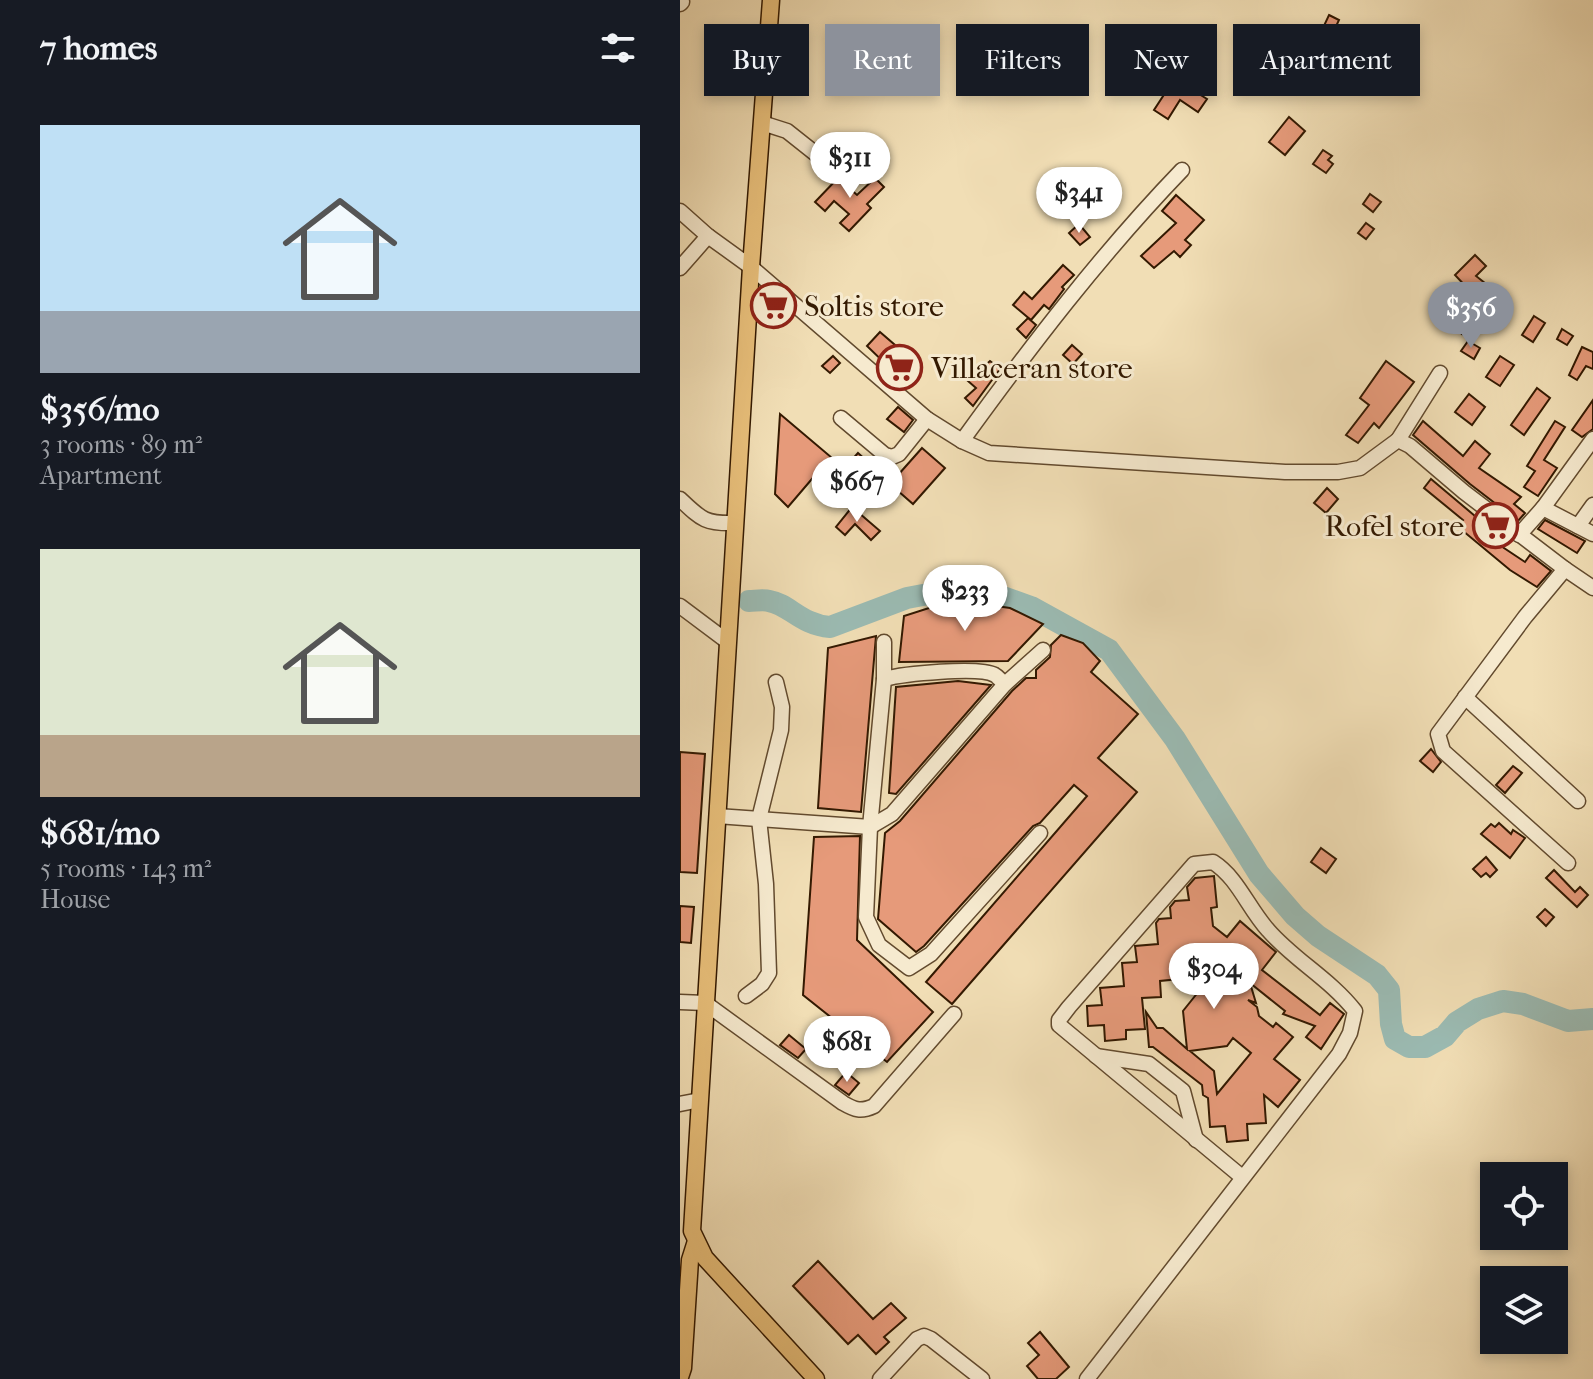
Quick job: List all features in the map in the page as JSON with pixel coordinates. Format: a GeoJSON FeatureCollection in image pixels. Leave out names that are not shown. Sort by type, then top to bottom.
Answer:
{"type":"FeatureCollection","features":[{"type":"Feature","properties":{"kind":"main road"},"geometry":{"type":"LineString","coordinates":[[771,0],[751,267],[692,1231],[705,1258],[816,1379]]}},
{"type":"Feature","properties":{"kind":"main road"},"geometry":{"type":"LineString","coordinates":[[680,1377],[685,1255],[696,1241]]}},
{"type":"Feature","properties":{"kind":"street"},"geometry":{"type":"LineString","coordinates":[[762,123],[787,131],[821,158]]}},
{"type":"Feature","properties":{"kind":"street"},"geometry":{"type":"LineString","coordinates":[[962,441],[1017,364],[1134,220],[1182,170]]}},
{"type":"Feature","properties":{"kind":"street"},"geometry":{"type":"LineString","coordinates":[[680,211],[751,267],[927,419],[962,441],[989,453],[1285,472],[1350,471],[1360,468],[1398,440],[1440,373]]}},
{"type":"Feature","properties":{"kind":"street"},"geometry":{"type":"LineString","coordinates":[[680,268],[708,236]]}},
{"type":"Feature","properties":{"kind":"street"},"geometry":{"type":"LineString","coordinates":[[841,418],[885,455],[892,457],[899,454],[927,419]]}},
{"type":"Feature","properties":{"kind":"street"},"geometry":{"type":"LineString","coordinates":[[1519,535],[1543,508],[1593,439]]}},
{"type":"Feature","properties":{"kind":"street"},"geometry":{"type":"LineString","coordinates":[[1398,440],[1410,446],[1519,535],[1593,588]]}},
{"type":"Feature","properties":{"kind":"street"},"geometry":{"type":"LineString","coordinates":[[680,499],[703,521],[735,523]]}},
{"type":"Feature","properties":{"kind":"street"},"geometry":{"type":"LineString","coordinates":[[1578,526],[1593,505]]}},
{"type":"Feature","properties":{"kind":"street"},"geometry":{"type":"LineString","coordinates":[[1543,508],[1593,534]]}},
{"type":"Feature","properties":{"kind":"street"},"geometry":{"type":"LineString","coordinates":[[1565,569],[1438,734],[1443,751],[1568,863]]}},
{"type":"Feature","properties":{"kind":"street"},"geometry":{"type":"LineString","coordinates":[[680,606],[728,642]]}},
{"type":"Feature","properties":{"kind":"street"},"geometry":{"type":"LineString","coordinates":[[884,642],[884,679],[870,827],[866,917],[879,945],[909,968],[931,954],[1040,833]]}},
{"type":"Feature","properties":{"kind":"street"},"geometry":{"type":"LineString","coordinates":[[717,816],[870,827],[892,814],[1005,684],[1043,650]]}},
{"type":"Feature","properties":{"kind":"street"},"geometry":{"type":"LineString","coordinates":[[884,679],[901,675],[979,671],[996,675],[1005,684]]}},
{"type":"Feature","properties":{"kind":"street"},"geometry":{"type":"LineString","coordinates":[[746,996],[762,984],[769,973],[759,819],[781,730],[782,707],[776,682]]}},
{"type":"Feature","properties":{"kind":"street"},"geometry":{"type":"LineString","coordinates":[[1465,697],[1578,801]]}},
{"type":"Feature","properties":{"kind":"street"},"geometry":{"type":"LineString","coordinates":[[1087,1379],[1339,1054],[1350,1033],[1355,1011],[1341,993],[1269,931],[1231,876],[1213,862],[1194,864],[1059,1020],[1059,1025],[1242,1177]]}},
{"type":"Feature","properties":{"kind":"street"},"geometry":{"type":"LineString","coordinates":[[680,1002],[705,1003],[855,1110],[874,1106],[954,1014]]}},
{"type":"Feature","properties":{"kind":"street"},"geometry":{"type":"LineString","coordinates":[[1094,1056],[1149,1064],[1183,1091],[1196,1140]]}},
{"type":"Feature","properties":{"kind":"street"},"geometry":{"type":"LineString","coordinates":[[680,1104],[700,1100]]}},
{"type":"Feature","properties":{"kind":"street"},"geometry":{"type":"LineString","coordinates":[[880,1379],[917,1339],[924,1336],[982,1379]]}},
{"type":"Feature","properties":{"kind":"building"},"geometry":{"type":"Polygon","coordinates":[[[1329,15],[1339,20],[1337,24],[1325,24],[1329,15]]]}},
{"type":"Feature","properties":{"kind":"building"},"geometry":{"type":"Polygon","coordinates":[[[1163,96],[1202,96],[1207,99],[1198,112],[1180,100],[1168,119],[1154,110],[1163,96]]]}},
{"type":"Feature","properties":{"kind":"building"},"geometry":{"type":"Polygon","coordinates":[[[1289,117],[1305,131],[1285,155],[1269,142],[1289,117]]]}},
{"type":"Feature","properties":{"kind":"building"},"geometry":{"type":"Polygon","coordinates":[[[1323,150],[1332,156],[1328,160],[1333,164],[1326,173],[1313,164],[1323,150]]]}},
{"type":"Feature","properties":{"kind":"building"},"geometry":{"type":"Polygon","coordinates":[[[838,178],[857,195],[875,178],[884,187],[867,204],[871,208],[849,231],[840,223],[849,214],[834,201],[825,211],[815,202],[838,178]]]}},
{"type":"Feature","properties":{"kind":"building"},"geometry":{"type":"Polygon","coordinates":[[[1370,194],[1381,202],[1373,212],[1363,204],[1370,194]]]}},
{"type":"Feature","properties":{"kind":"building"},"geometry":{"type":"Polygon","coordinates":[[[1176,195],[1204,220],[1185,240],[1191,245],[1180,257],[1174,251],[1154,268],[1141,256],[1176,223],[1162,211],[1176,195]]]}},
{"type":"Feature","properties":{"kind":"building"},"geometry":{"type":"Polygon","coordinates":[[[1366,223],[1374,229],[1366,239],[1358,233],[1366,223]]]}},
{"type":"Feature","properties":{"kind":"building"},"geometry":{"type":"Polygon","coordinates":[[[1079,224],[1090,237],[1080,245],[1069,233],[1079,224]]]}},
{"type":"Feature","properties":{"kind":"building"},"geometry":{"type":"Polygon","coordinates":[[[1475,255],[1486,266],[1476,276],[1505,299],[1493,314],[1485,307],[1462,334],[1447,321],[1471,292],[1455,275],[1475,255]]]}},
{"type":"Feature","properties":{"kind":"building"},"geometry":{"type":"Polygon","coordinates":[[[1063,265],[1074,275],[1062,287],[1064,289],[1049,309],[1044,305],[1031,320],[1013,305],[1024,292],[1032,299],[1063,265]]]}},
{"type":"Feature","properties":{"kind":"building"},"geometry":{"type":"Polygon","coordinates":[[[1534,316],[1545,323],[1533,342],[1522,335],[1534,316]]]}},
{"type":"Feature","properties":{"kind":"building"},"geometry":{"type":"Polygon","coordinates":[[[1028,318],[1036,325],[1026,338],[1017,329],[1028,318]]]}},
{"type":"Feature","properties":{"kind":"building"},"geometry":{"type":"Polygon","coordinates":[[[1562,329],[1573,336],[1567,345],[1557,339],[1562,329]]]}},
{"type":"Feature","properties":{"kind":"building"},"geometry":{"type":"Polygon","coordinates":[[[880,332],[909,364],[897,375],[867,346],[880,332]]]}},
{"type":"Feature","properties":{"kind":"building"},"geometry":{"type":"Polygon","coordinates":[[[1468,341],[1480,348],[1474,359],[1461,351],[1468,341]]]}},
{"type":"Feature","properties":{"kind":"building"},"geometry":{"type":"Polygon","coordinates":[[[1072,345],[1082,354],[1073,364],[1063,355],[1072,345]]]}},
{"type":"Feature","properties":{"kind":"building"},"geometry":{"type":"Polygon","coordinates":[[[1582,347],[1593,352],[1593,369],[1586,366],[1577,380],[1569,375],[1582,347]]]}},
{"type":"Feature","properties":{"kind":"building"},"geometry":{"type":"Polygon","coordinates":[[[833,356],[840,363],[830,373],[822,366],[833,356]]]}},
{"type":"Feature","properties":{"kind":"building"},"geometry":{"type":"Polygon","coordinates":[[[1500,356],[1514,365],[1500,386],[1486,377],[1500,356]]]}},
{"type":"Feature","properties":{"kind":"building"},"geometry":{"type":"Polygon","coordinates":[[[990,361],[1000,369],[973,406],[965,398],[976,388],[968,381],[990,361]]]}},
{"type":"Feature","properties":{"kind":"building"},"geometry":{"type":"Polygon","coordinates":[[[1386,361],[1414,382],[1379,428],[1374,423],[1358,443],[1346,435],[1369,405],[1360,398],[1386,361]]]}},
{"type":"Feature","properties":{"kind":"building"},"geometry":{"type":"Polygon","coordinates":[[[1537,388],[1550,398],[1524,435],[1511,425],[1537,388]]]}},
{"type":"Feature","properties":{"kind":"building"},"geometry":{"type":"Polygon","coordinates":[[[1469,394],[1485,407],[1472,425],[1455,412],[1469,394]]]}},
{"type":"Feature","properties":{"kind":"building"},"geometry":{"type":"Polygon","coordinates":[[[1593,400],[1593,429],[1582,437],[1572,430],[1593,400]]]}},
{"type":"Feature","properties":{"kind":"building"},"geometry":{"type":"Polygon","coordinates":[[[898,407],[913,420],[904,432],[887,419],[898,407]]]}},
{"type":"Feature","properties":{"kind":"building"},"geometry":{"type":"Polygon","coordinates":[[[780,414],[838,463],[830,472],[823,466],[788,507],[775,494],[780,414]]]}},
{"type":"Feature","properties":{"kind":"building"},"geometry":{"type":"Polygon","coordinates":[[[1423,421],[1463,456],[1475,441],[1490,454],[1479,468],[1521,497],[1514,504],[1525,513],[1518,521],[1413,435],[1423,421]]]}},
{"type":"Feature","properties":{"kind":"building"},"geometry":{"type":"Polygon","coordinates":[[[1555,421],[1565,427],[1544,460],[1557,468],[1538,496],[1524,487],[1535,471],[1527,466],[1555,421]]]}},
{"type":"Feature","properties":{"kind":"building"},"geometry":{"type":"Polygon","coordinates":[[[922,448],[945,468],[913,504],[890,484],[922,448]]]}},
{"type":"Feature","properties":{"kind":"building"},"geometry":{"type":"Polygon","coordinates":[[[858,453],[867,461],[858,472],[849,463],[858,453]]]}},
{"type":"Feature","properties":{"kind":"building"},"geometry":{"type":"Polygon","coordinates":[[[1431,479],[1494,532],[1489,538],[1525,562],[1530,555],[1551,571],[1537,587],[1510,570],[1457,526],[1463,520],[1424,488],[1431,479]]]}},
{"type":"Feature","properties":{"kind":"building"},"geometry":{"type":"Polygon","coordinates":[[[1327,488],[1338,499],[1326,513],[1314,503],[1327,488]]]}},
{"type":"Feature","properties":{"kind":"building"},"geometry":{"type":"Polygon","coordinates":[[[852,507],[880,531],[871,540],[855,524],[845,535],[836,527],[852,507]]]}},
{"type":"Feature","properties":{"kind":"building"},"geometry":{"type":"Polygon","coordinates":[[[1545,520],[1585,541],[1577,553],[1538,529],[1545,520]]]}},
{"type":"Feature","properties":{"kind":"building"},"geometry":{"type":"Polygon","coordinates":[[[954,600],[1010,608],[1043,624],[1008,661],[899,662],[904,616],[954,600]]]}},
{"type":"Feature","properties":{"kind":"building"},"geometry":{"type":"Polygon","coordinates":[[[1061,635],[1083,643],[1100,661],[1091,672],[1138,714],[1098,758],[1137,792],[952,1004],[926,982],[1087,796],[1074,785],[916,952],[878,919],[885,833],[900,821],[1012,691],[1026,678],[1036,678],[1036,670],[1050,657],[1051,645],[1061,635]]]}},
{"type":"Feature","properties":{"kind":"building"},"geometry":{"type":"Polygon","coordinates":[[[876,636],[861,812],[818,808],[828,648],[876,636]]]}},
{"type":"Feature","properties":{"kind":"building"},"geometry":{"type":"Polygon","coordinates":[[[958,681],[991,685],[896,794],[889,793],[896,687],[958,681]]]}},
{"type":"Feature","properties":{"kind":"building"},"geometry":{"type":"Polygon","coordinates":[[[1431,749],[1441,762],[1433,772],[1420,761],[1431,749]]]}},
{"type":"Feature","properties":{"kind":"building"},"geometry":{"type":"Polygon","coordinates":[[[680,752],[705,754],[697,873],[680,872],[680,752]]]}},
{"type":"Feature","properties":{"kind":"building"},"geometry":{"type":"Polygon","coordinates":[[[1513,766],[1522,773],[1505,793],[1496,785],[1513,766]]]}},
{"type":"Feature","properties":{"kind":"building"},"geometry":{"type":"Polygon","coordinates":[[[1499,823],[1511,834],[1513,830],[1525,838],[1510,858],[1481,834],[1491,824],[1495,827],[1499,823]]]}},
{"type":"Feature","properties":{"kind":"building"},"geometry":{"type":"Polygon","coordinates":[[[860,836],[857,940],[933,1012],[887,1062],[803,995],[814,837],[860,836]]]}},
{"type":"Feature","properties":{"kind":"building"},"geometry":{"type":"Polygon","coordinates":[[[1321,848],[1336,859],[1326,873],[1311,862],[1321,848]]]}},
{"type":"Feature","properties":{"kind":"building"},"geometry":{"type":"Polygon","coordinates":[[[1486,857],[1497,870],[1490,877],[1486,873],[1481,877],[1473,869],[1486,857]]]}},
{"type":"Feature","properties":{"kind":"building"},"geometry":{"type":"Polygon","coordinates":[[[1554,870],[1575,892],[1580,887],[1588,895],[1577,907],[1546,878],[1554,870]]]}},
{"type":"Feature","properties":{"kind":"building"},"geometry":{"type":"Polygon","coordinates":[[[1214,876],[1217,907],[1211,908],[1213,926],[1227,937],[1240,921],[1276,952],[1262,970],[1320,1015],[1330,1003],[1344,1014],[1321,1049],[1306,1037],[1315,1026],[1283,1014],[1285,1011],[1250,983],[1256,1003],[1248,1000],[1257,1007],[1259,1016],[1273,1027],[1276,1023],[1293,1037],[1274,1059],[1300,1080],[1278,1107],[1264,1095],[1266,1123],[1247,1124],[1248,1140],[1227,1142],[1225,1126],[1210,1127],[1208,1098],[1203,1095],[1202,1085],[1149,1047],[1146,1012],[1157,1028],[1163,1028],[1187,1049],[1183,1011],[1203,986],[1178,968],[1179,979],[1160,981],[1161,997],[1142,998],[1145,1029],[1126,1030],[1126,1039],[1105,1041],[1104,1025],[1088,1026],[1087,1006],[1102,1005],[1100,988],[1124,986],[1122,963],[1137,962],[1135,946],[1158,944],[1156,923],[1159,919],[1171,918],[1170,907],[1175,901],[1189,900],[1187,887],[1195,878],[1214,876]],[[1233,1038],[1227,1046],[1190,1051],[1214,1071],[1217,1094],[1251,1053],[1233,1038]]]}},
{"type":"Feature","properties":{"kind":"building"},"geometry":{"type":"Polygon","coordinates":[[[680,906],[694,907],[691,943],[680,942],[680,906]]]}},
{"type":"Feature","properties":{"kind":"building"},"geometry":{"type":"Polygon","coordinates":[[[1545,909],[1554,917],[1546,926],[1537,917],[1545,909]]]}},
{"type":"Feature","properties":{"kind":"building"},"geometry":{"type":"Polygon","coordinates":[[[789,1035],[806,1049],[798,1058],[780,1045],[789,1035]]]}},
{"type":"Feature","properties":{"kind":"building"},"geometry":{"type":"Polygon","coordinates":[[[823,1046],[831,1052],[822,1062],[815,1055],[823,1046]]]}},
{"type":"Feature","properties":{"kind":"building"},"geometry":{"type":"Polygon","coordinates":[[[846,1072],[859,1083],[849,1095],[835,1085],[846,1072]]]}},
{"type":"Feature","properties":{"kind":"building"},"geometry":{"type":"Polygon","coordinates":[[[818,1261],[873,1319],[891,1303],[906,1318],[884,1337],[889,1342],[876,1354],[858,1335],[848,1344],[793,1286],[818,1261]]]}},
{"type":"Feature","properties":{"kind":"building"},"geometry":{"type":"Polygon","coordinates":[[[1040,1332],[1069,1367],[1056,1379],[1038,1379],[1027,1366],[1039,1355],[1028,1343],[1040,1332]]]}},
{"type":"Feature","properties":{"kind":"waterway"},"geometry":{"type":"LineString","coordinates":[[749,601],[776,603],[811,623],[830,627],[907,598],[944,591],[986,591],[1031,607],[1109,650],[1175,739],[1259,874],[1295,916],[1318,936],[1377,975],[1389,990],[1395,1039],[1409,1047],[1425,1047],[1445,1036],[1457,1022],[1478,1009],[1503,1001],[1523,1004],[1568,1021],[1593,1019]]}},
{"type":"Feature","properties":{"kind":"place","name":"Soltis store"},"geometry":{"type":"Point","coordinates":[773,306]}},
{"type":"Feature","properties":{"kind":"place","name":"Villaceran store"},"geometry":{"type":"Point","coordinates":[900,368]}},
{"type":"Feature","properties":{"kind":"place","name":"Rofel store"},"geometry":{"type":"Point","coordinates":[1495,526]}}]}
